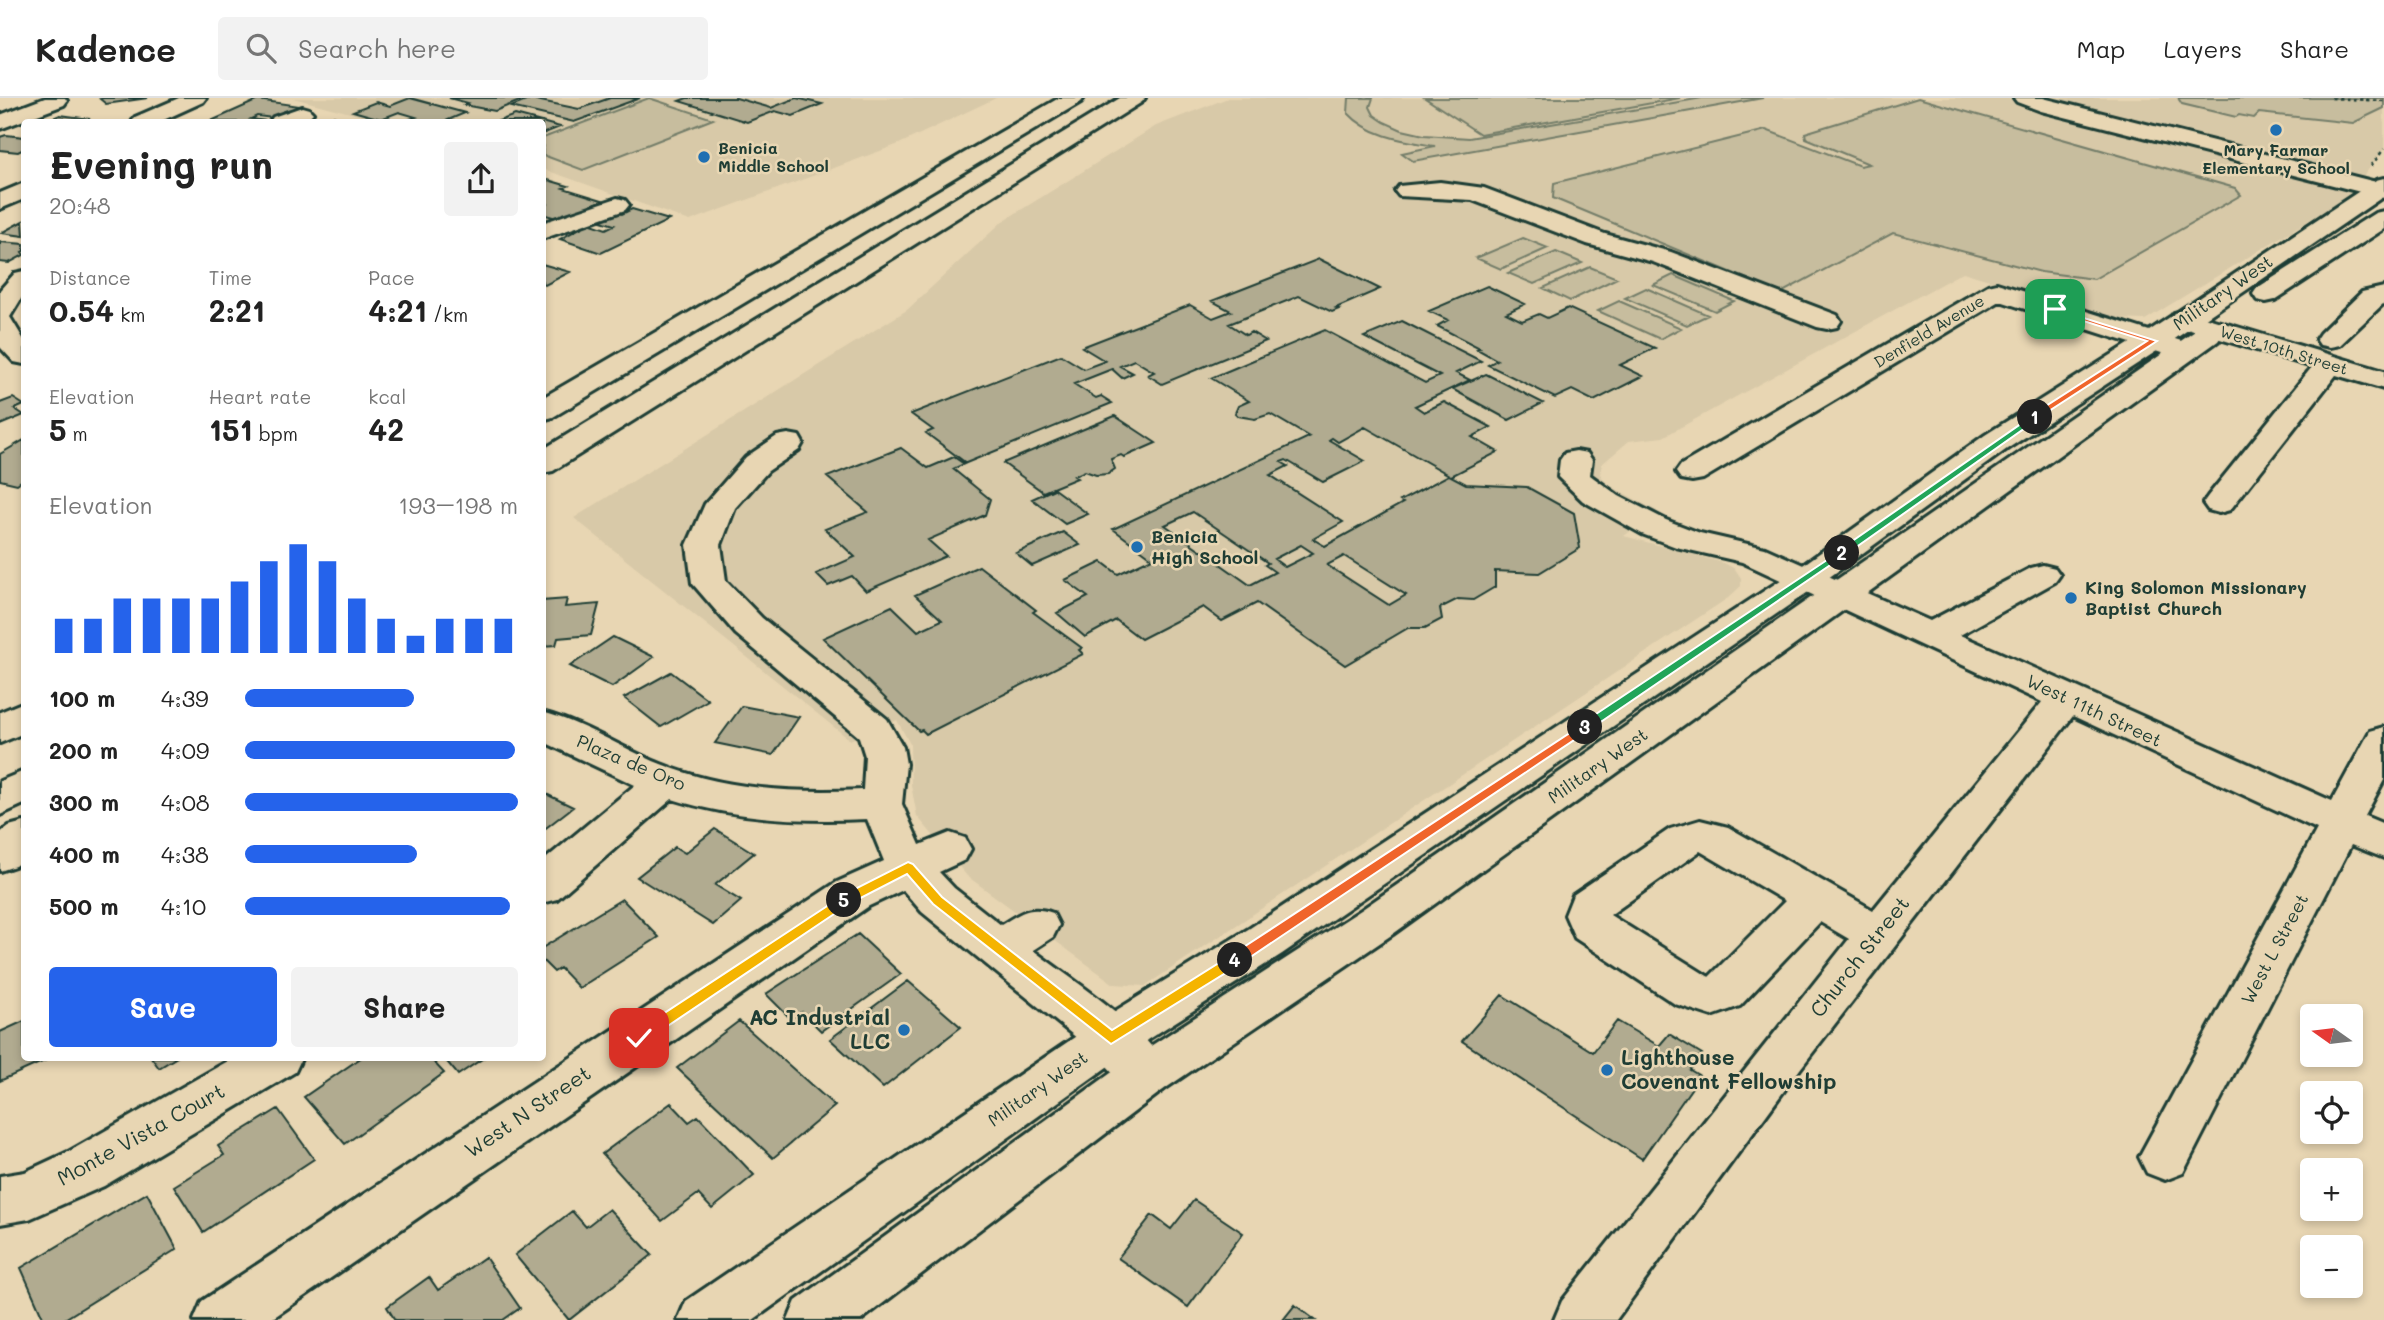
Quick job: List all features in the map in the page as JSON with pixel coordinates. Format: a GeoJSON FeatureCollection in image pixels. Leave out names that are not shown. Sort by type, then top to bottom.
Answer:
{"type":"FeatureCollection","features":[{"type":"Feature","properties":{"kind":"main road"},"geometry":{"type":"LineString","coordinates":[[150,119],[196,98]]}},
{"type":"Feature","properties":{"kind":"main road"},"geometry":{"type":"LineString","coordinates":[[172,119],[217,98]]}},
{"type":"Feature","properties":{"kind":"main road"},"geometry":{"type":"LineString","coordinates":[[546,409],[1074,98]]}},
{"type":"Feature","properties":{"kind":"main road"},"geometry":{"type":"LineString","coordinates":[[546,462],[1135,98]]}},
{"type":"Feature","properties":{"kind":"main road"},"geometry":{"type":"LineString","coordinates":[[2024,98],[2048,107],[2381,188]]}},
{"type":"Feature","properties":{"kind":"main road"},"geometry":{"type":"LineString","coordinates":[[0,123],[19,113],[57,101]]}},
{"type":"Feature","properties":{"kind":"main road"},"geometry":{"type":"LineString","coordinates":[[288,119],[302,113]]}},
{"type":"Feature","properties":{"kind":"main road"},"geometry":{"type":"LineString","coordinates":[[0,202],[17,181]]}},
{"type":"Feature","properties":{"kind":"main road","name":"Military West"},"geometry":{"type":"LineString","coordinates":[[2169,346],[2185,319],[2381,188]]}},
{"type":"Feature","properties":{"kind":"main road"},"geometry":{"type":"LineString","coordinates":[[1407,191],[1440,189],[1476,193],[1596,239],[1662,257],[1827,321]]}},
{"type":"Feature","properties":{"kind":"main road"},"geometry":{"type":"LineString","coordinates":[[546,231],[617,205]]}},
{"type":"Feature","properties":{"kind":"main road","name":"Military West"},"geometry":{"type":"LineString","coordinates":[[816,1320],[1146,1075],[1377,922],[1823,587],[1996,442],[2169,346],[2234,317],[2384,218]]}},
{"type":"Feature","properties":{"kind":"main road"},"geometry":{"type":"LineString","coordinates":[[0,313],[11,293],[21,282]]}},
{"type":"Feature","properties":{"kind":"main road","name":"Denfield Avenue"},"geometry":{"type":"LineString","coordinates":[[1692,472],[1997,291],[2169,346]]}},
{"type":"Feature","properties":{"kind":"main road"},"geometry":{"type":"LineString","coordinates":[[2219,503],[2371,298],[2384,295]]}},
{"type":"Feature","properties":{"kind":"main road","name":"West 10th Street"},"geometry":{"type":"LineString","coordinates":[[2185,319],[2234,317],[2330,351],[2384,380]]}},
{"type":"Feature","properties":{"kind":"main road"},"geometry":{"type":"LineString","coordinates":[[0,322],[8,339],[21,353]]}},
{"type":"Feature","properties":{"kind":"main road"},"geometry":{"type":"LineString","coordinates":[[546,475],[665,388]]}},
{"type":"Feature","properties":{"kind":"main road"},"geometry":{"type":"LineString","coordinates":[[788,443],[757,464],[721,504],[713,517],[704,545],[709,583],[749,626],[833,694],[879,736],[884,743],[886,768],[881,804],[929,858],[938,900],[1111,1038],[1146,1075]]}},
{"type":"Feature","properties":{"kind":"main road","name":"West 11th Street"},"geometry":{"type":"LineString","coordinates":[[1576,460],[1574,477],[1582,487],[1637,518],[1679,537],[1754,555],[2384,842]]}},
{"type":"Feature","properties":{"kind":"main road"},"geometry":{"type":"LineString","coordinates":[[1931,636],[2043,575]]}},
{"type":"Feature","properties":{"kind":"main road","name":"Military West"},"geometry":{"type":"LineString","coordinates":[[706,1320],[1111,1038],[1823,587]]}},
{"type":"Feature","properties":{"kind":"main road","name":"Church Street"},"geometry":{"type":"LineString","coordinates":[[1583,1320],[1783,1055],[2066,698]]}},
{"type":"Feature","properties":{"kind":"main road"},"geometry":{"type":"LineString","coordinates":[[0,730],[21,717]]}},
{"type":"Feature","properties":{"kind":"main road","name":"Plaza de Oro"},"geometry":{"type":"LineString","coordinates":[[546,727],[665,782],[753,802],[818,807],[881,804]]}},
{"type":"Feature","properties":{"kind":"main road","name":"West L Street"},"geometry":{"type":"LineString","coordinates":[[2165,1157],[2384,741]]}},
{"type":"Feature","properties":{"kind":"main road"},"geometry":{"type":"LineString","coordinates":[[546,884],[665,782]]}},
{"type":"Feature","properties":{"kind":"main road"},"geometry":{"type":"LineString","coordinates":[[0,800],[21,787]]}},
{"type":"Feature","properties":{"kind":"main road"},"geometry":{"type":"LineString","coordinates":[[1816,898],[1723,993],[1712,996],[1692,991],[1591,926],[1587,915],[1589,906],[1685,840],[1700,835],[1713,838],[1816,898],[1878,935]]}},
{"type":"Feature","properties":{"kind":"main road"},"geometry":{"type":"LineString","coordinates":[[0,855],[21,839]]}},
{"type":"Feature","properties":{"kind":"main road","name":"West N Street"},"geometry":{"type":"LineString","coordinates":[[222,1320],[853,894],[929,858]]}},
{"type":"Feature","properties":{"kind":"main road"},"geometry":{"type":"LineString","coordinates":[[1000,949],[1037,925]]}},
{"type":"Feature","properties":{"kind":"main road","name":"Monte Vista Court"},"geometry":{"type":"LineString","coordinates":[[0,1200],[29,1195],[86,1169],[271,1061]]}},
{"type":"Feature","properties":{"kind":"path"},"geometry":{"type":"LineString","coordinates":[[2331,98],[2384,101]]}},
{"type":"Feature","properties":{"kind":"shaded area","name":"Benicia Middle School"},"geometry":{"type":"Polygon","coordinates":[[[293,98],[996,98],[899,144],[690,221],[546,170],[546,119],[373,119],[293,98]]]}},
{"type":"Feature","properties":{"kind":"shaded area"},"geometry":{"type":"Polygon","coordinates":[[[649,98],[713,119],[583,170],[546,156],[546,137],[649,98]]]}},
{"type":"Feature","properties":{"kind":"shaded area","name":"Benicia High School"},"geometry":{"type":"Polygon","coordinates":[[[1228,98],[2384,98],[2384,149],[2362,178],[2041,111],[2347,188],[2350,195],[2145,320],[2117,319],[1963,272],[1663,437],[1629,441],[1602,464],[1600,474],[1607,484],[1657,511],[1624,536],[1724,563],[1735,569],[1741,578],[1741,586],[1728,598],[1145,986],[1114,984],[967,876],[917,816],[911,785],[910,744],[897,720],[850,740],[574,518],[907,310],[1003,221],[1156,126],[1228,98]]]}},
{"type":"Feature","properties":{"kind":"shaded area"},"geometry":{"type":"Polygon","coordinates":[[[1349,98],[1373,98],[1370,107],[1374,115],[1402,130],[1424,135],[1469,138],[1702,98],[1763,98],[1413,161],[1402,153],[1435,146],[1388,137],[1367,128],[1348,113],[1349,98]]]}},
{"type":"Feature","properties":{"kind":"shaded area"},"geometry":{"type":"Polygon","coordinates":[[[1425,98],[1680,98],[1480,134],[1425,98]]]}},
{"type":"Feature","properties":{"kind":"shaded area"},"geometry":{"type":"Polygon","coordinates":[[[1918,98],[2235,188],[2241,195],[2094,279],[2041,272],[1893,233],[1781,293],[1553,198],[1554,183],[1766,130],[1860,166],[1869,164],[1806,138],[1805,133],[1918,98]]]}},
{"type":"Feature","properties":{"kind":"shaded area"},"geometry":{"type":"Polygon","coordinates":[[[2178,98],[2384,98],[2384,108],[2353,123],[2259,113],[2254,118],[2239,115],[2236,117],[2182,104],[2178,98]]]}},
{"type":"Feature","properties":{"kind":"shaded area"},"geometry":{"type":"Polygon","coordinates":[[[1523,238],[1548,248],[1501,269],[1476,258],[1523,238]]]}},
{"type":"Feature","properties":{"kind":"shaded area"},"geometry":{"type":"Polygon","coordinates":[[[1556,252],[1582,263],[1534,284],[1508,273],[1556,252]]]}},
{"type":"Feature","properties":{"kind":"shaded area"},"geometry":{"type":"Polygon","coordinates":[[[1590,267],[1617,278],[1570,301],[1543,288],[1590,267]]]}},
{"type":"Feature","properties":{"kind":"shaded area"},"geometry":{"type":"Polygon","coordinates":[[[1673,275],[1734,301],[1715,311],[1653,285],[1673,275]]]}},
{"type":"Feature","properties":{"kind":"shaded area"},"geometry":{"type":"Polygon","coordinates":[[[1646,288],[1708,315],[1687,325],[1625,298],[1646,288]]]}},
{"type":"Feature","properties":{"kind":"shaded area"},"geometry":{"type":"Polygon","coordinates":[[[1619,301],[1681,328],[1660,339],[1598,311],[1619,301]]]}},
{"type":"Feature","properties":{"kind":"building"},"geometry":{"type":"Polygon","coordinates":[[[103,98],[148,98],[106,104],[100,99],[103,98]]]}},
{"type":"Feature","properties":{"kind":"building"},"geometry":{"type":"Polygon","coordinates":[[[410,98],[465,113],[450,119],[410,119],[416,117],[399,112],[381,119],[353,111],[376,102],[390,106],[410,98]]]}},
{"type":"Feature","properties":{"kind":"building"},"geometry":{"type":"Polygon","coordinates":[[[449,98],[527,98],[495,111],[464,105],[468,103],[449,98]]]}},
{"type":"Feature","properties":{"kind":"building"},"geometry":{"type":"Polygon","coordinates":[[[610,98],[640,98],[574,122],[511,107],[531,99],[579,109],[610,98]]]}},
{"type":"Feature","properties":{"kind":"building"},"geometry":{"type":"Polygon","coordinates":[[[687,98],[736,98],[771,108],[796,98],[822,104],[793,116],[775,111],[747,122],[679,101],[687,98]]]}},
{"type":"Feature","properties":{"kind":"building"},"geometry":{"type":"Polygon","coordinates":[[[258,100],[299,106],[273,118],[257,116],[251,119],[216,119],[258,100]]]}},
{"type":"Feature","properties":{"kind":"building"},"geometry":{"type":"Polygon","coordinates":[[[60,115],[90,119],[51,119],[60,115]]]}},
{"type":"Feature","properties":{"kind":"building"},"geometry":{"type":"Polygon","coordinates":[[[515,115],[530,119],[504,119],[515,115]]]}},
{"type":"Feature","properties":{"kind":"building"},"geometry":{"type":"Polygon","coordinates":[[[332,116],[344,119],[322,119],[332,116]]]}},
{"type":"Feature","properties":{"kind":"building"},"geometry":{"type":"Polygon","coordinates":[[[546,123],[560,127],[546,132],[546,123]]]}},
{"type":"Feature","properties":{"kind":"building"},"geometry":{"type":"Polygon","coordinates":[[[0,137],[21,137],[21,150],[0,150],[0,137]]]}},
{"type":"Feature","properties":{"kind":"building"},"geometry":{"type":"Polygon","coordinates":[[[546,181],[568,186],[563,188],[602,200],[560,219],[546,215],[546,181]]]}},
{"type":"Feature","properties":{"kind":"building"},"geometry":{"type":"Polygon","coordinates":[[[632,209],[669,220],[601,253],[560,239],[589,223],[606,229],[614,225],[598,220],[632,209]]]}},
{"type":"Feature","properties":{"kind":"building"},"geometry":{"type":"Polygon","coordinates":[[[21,222],[21,236],[1,233],[21,222]]]}},
{"type":"Feature","properties":{"kind":"building"},"geometry":{"type":"Polygon","coordinates":[[[0,242],[21,244],[21,257],[9,263],[0,262],[0,242]]]}},
{"type":"Feature","properties":{"kind":"building"},"geometry":{"type":"Polygon","coordinates":[[[1319,259],[1380,289],[1332,312],[1299,296],[1229,324],[1246,335],[1251,332],[1266,341],[1162,384],[1148,375],[1154,372],[1134,360],[1120,366],[1133,373],[1122,378],[1112,369],[1074,384],[1096,398],[1101,396],[1112,403],[966,463],[926,433],[933,430],[911,414],[1061,355],[1084,369],[1105,361],[1082,347],[1190,305],[1213,318],[1231,311],[1212,301],[1319,259]]]}},
{"type":"Feature","properties":{"kind":"building"},"geometry":{"type":"Polygon","coordinates":[[[546,265],[570,272],[546,284],[546,265]]]}},
{"type":"Feature","properties":{"kind":"building"},"geometry":{"type":"Polygon","coordinates":[[[1487,286],[1525,304],[1506,313],[1522,321],[1539,314],[1547,318],[1568,308],[1655,348],[1620,365],[1643,376],[1594,401],[1572,390],[1555,398],[1488,365],[1497,360],[1437,326],[1448,320],[1429,311],[1487,286]]]}},
{"type":"Feature","properties":{"kind":"building"},"geometry":{"type":"Polygon","coordinates":[[[1402,321],[1481,361],[1456,373],[1470,380],[1415,406],[1424,412],[1444,402],[1491,427],[1472,437],[1498,452],[1451,476],[1466,484],[1527,487],[1574,513],[1580,548],[1539,573],[1495,571],[1495,587],[1473,600],[1458,599],[1440,608],[1442,619],[1425,628],[1408,628],[1345,665],[1257,603],[1222,621],[1203,607],[1141,639],[1116,620],[1085,637],[1057,613],[1088,597],[1065,580],[1102,562],[1118,574],[1152,558],[1113,529],[1309,437],[1270,414],[1255,419],[1238,416],[1235,413],[1238,406],[1249,401],[1211,378],[1325,330],[1425,383],[1440,376],[1364,337],[1402,321]],[[1365,427],[1338,442],[1332,438],[1329,440],[1365,461],[1323,482],[1286,460],[1281,462],[1288,466],[1270,475],[1343,522],[1313,539],[1325,546],[1449,475],[1365,427]],[[1193,512],[1165,525],[1250,585],[1275,572],[1265,565],[1268,563],[1193,512]],[[1301,545],[1274,559],[1285,567],[1313,553],[1301,545]],[[1344,556],[1327,565],[1389,605],[1406,595],[1344,556]]]}},
{"type":"Feature","properties":{"kind":"building"},"geometry":{"type":"Polygon","coordinates":[[[1486,374],[1543,403],[1509,420],[1452,389],[1486,374]]]}},
{"type":"Feature","properties":{"kind":"building"},"geometry":{"type":"Polygon","coordinates":[[[13,398],[21,403],[21,406],[15,409],[21,416],[0,425],[0,403],[13,398]]]}},
{"type":"Feature","properties":{"kind":"building"},"geometry":{"type":"Polygon","coordinates":[[[1115,416],[1156,443],[1124,457],[1121,455],[1111,459],[1115,469],[1108,474],[1096,475],[1085,471],[1074,476],[1077,478],[1043,492],[1003,463],[1115,416]]]}},
{"type":"Feature","properties":{"kind":"building"},"geometry":{"type":"Polygon","coordinates":[[[21,442],[21,481],[17,484],[0,480],[0,454],[21,442]]]}},
{"type":"Feature","properties":{"kind":"building"},"geometry":{"type":"Polygon","coordinates":[[[901,448],[928,468],[954,457],[964,464],[953,469],[990,499],[985,515],[928,540],[946,556],[866,591],[852,576],[828,586],[816,574],[855,557],[825,529],[868,512],[827,477],[901,448]]]}},
{"type":"Feature","properties":{"kind":"building"},"geometry":{"type":"Polygon","coordinates":[[[1054,489],[1088,514],[1065,524],[1032,499],[1054,489]]]}},
{"type":"Feature","properties":{"kind":"building"},"geometry":{"type":"Polygon","coordinates":[[[1063,532],[1080,545],[1032,566],[1016,553],[1063,532]]]}},
{"type":"Feature","properties":{"kind":"building"},"geometry":{"type":"Polygon","coordinates":[[[979,566],[1036,610],[1033,612],[1082,648],[1079,650],[1083,654],[926,734],[922,730],[919,731],[823,638],[892,606],[918,631],[942,620],[915,595],[979,566]]]}},
{"type":"Feature","properties":{"kind":"building"},"geometry":{"type":"Polygon","coordinates":[[[567,599],[565,607],[599,604],[591,635],[558,638],[556,645],[546,646],[546,601],[567,599]]]}},
{"type":"Feature","properties":{"kind":"building"},"geometry":{"type":"Polygon","coordinates":[[[613,637],[654,657],[612,687],[570,666],[613,637]]]}},
{"type":"Feature","properties":{"kind":"building"},"geometry":{"type":"Polygon","coordinates":[[[671,672],[708,700],[661,727],[624,698],[671,672]]]}},
{"type":"Feature","properties":{"kind":"building"},"geometry":{"type":"Polygon","coordinates":[[[742,706],[799,717],[773,755],[715,743],[742,706]]]}},
{"type":"Feature","properties":{"kind":"building"},"geometry":{"type":"Polygon","coordinates":[[[546,794],[573,807],[546,828],[546,794]]]}},
{"type":"Feature","properties":{"kind":"building"},"geometry":{"type":"Polygon","coordinates":[[[715,829],[754,853],[715,885],[741,901],[713,925],[637,877],[675,847],[685,853],[715,829]]]}},
{"type":"Feature","properties":{"kind":"building"},"geometry":{"type":"Polygon","coordinates":[[[622,899],[659,937],[579,988],[560,968],[554,972],[546,964],[546,946],[622,899]]]}},
{"type":"Feature","properties":{"kind":"building"},"geometry":{"type":"Polygon","coordinates":[[[858,934],[901,974],[821,1031],[802,1012],[791,1019],[766,994],[858,934]]]}},
{"type":"Feature","properties":{"kind":"building"},"geometry":{"type":"Polygon","coordinates":[[[908,981],[961,1027],[883,1088],[830,1039],[908,981]]]}},
{"type":"Feature","properties":{"kind":"building"},"geometry":{"type":"Polygon","coordinates":[[[1502,995],[1593,1052],[1617,1021],[1659,1046],[1669,1034],[1702,1054],[1690,1070],[1700,1076],[1642,1159],[1462,1041],[1502,995]]]}},
{"type":"Feature","properties":{"kind":"building"},"geometry":{"type":"Polygon","coordinates":[[[739,1021],[835,1106],[773,1158],[677,1068],[739,1021]]]}},
{"type":"Feature","properties":{"kind":"building"},"geometry":{"type":"Polygon","coordinates":[[[21,1022],[21,1061],[44,1061],[0,1081],[0,1032],[21,1022]]]}},
{"type":"Feature","properties":{"kind":"building"},"geometry":{"type":"Polygon","coordinates":[[[154,1061],[170,1061],[159,1068],[154,1061]]]}},
{"type":"Feature","properties":{"kind":"building"},"geometry":{"type":"Polygon","coordinates":[[[356,1061],[433,1061],[444,1073],[345,1144],[304,1097],[356,1061]]]}},
{"type":"Feature","properties":{"kind":"building"},"geometry":{"type":"Polygon","coordinates":[[[446,1061],[479,1061],[458,1075],[446,1061]]]}},
{"type":"Feature","properties":{"kind":"building"},"geometry":{"type":"Polygon","coordinates":[[[671,1103],[689,1122],[698,1116],[754,1175],[712,1209],[698,1194],[662,1221],[602,1154],[671,1103]]]}},
{"type":"Feature","properties":{"kind":"building"},"geometry":{"type":"Polygon","coordinates":[[[278,1109],[314,1159],[203,1232],[174,1186],[224,1155],[218,1146],[278,1109]]]}},
{"type":"Feature","properties":{"kind":"building"},"geometry":{"type":"Polygon","coordinates":[[[147,1193],[177,1249],[63,1320],[44,1320],[21,1268],[147,1193]]]}},
{"type":"Feature","properties":{"kind":"building"},"geometry":{"type":"Polygon","coordinates":[[[1194,1200],[1243,1233],[1188,1307],[1118,1258],[1152,1215],[1171,1229],[1194,1200]]]}},
{"type":"Feature","properties":{"kind":"building"},"geometry":{"type":"Polygon","coordinates":[[[609,1209],[652,1255],[569,1320],[515,1255],[572,1211],[586,1227],[609,1209]]]}},
{"type":"Feature","properties":{"kind":"building"},"geometry":{"type":"Polygon","coordinates":[[[485,1257],[520,1308],[503,1320],[395,1320],[387,1307],[429,1277],[438,1290],[485,1257]]]}},
{"type":"Feature","properties":{"kind":"building"},"geometry":{"type":"Polygon","coordinates":[[[1295,1305],[1315,1320],[1283,1320],[1295,1305]]]}},
{"type":"Feature","properties":{"kind":"place","name":"Mary Farmar Elementary School"},"geometry":{"type":"Point","coordinates":[2276,130]}},
{"type":"Feature","properties":{"kind":"place","name":"Benicia Middle School"},"geometry":{"type":"Point","coordinates":[704,157]}},
{"type":"Feature","properties":{"kind":"place","name":"Benicia High School"},"geometry":{"type":"Point","coordinates":[1137,547]}},
{"type":"Feature","properties":{"kind":"place","name":"King Solomon Missionary Baptist Church"},"geometry":{"type":"Point","coordinates":[2071,598]}},
{"type":"Feature","properties":{"kind":"place","name":"AC Industrial LLC"},"geometry":{"type":"Point","coordinates":[904,1030]}},
{"type":"Feature","properties":{"kind":"place","name":"Lighthouse Covenant Fellowship"},"geometry":{"type":"Point","coordinates":[1607,1070]}},
{"type":"Feature","properties":{"kind":"route"},"geometry":{"type":"LineString","coordinates":[[639,1038],[853,894],[908,867],[938,900],[1111,1038],[1265,941],[1805,579],[1996,442],[2153,341],[2055,309]]}}]}
